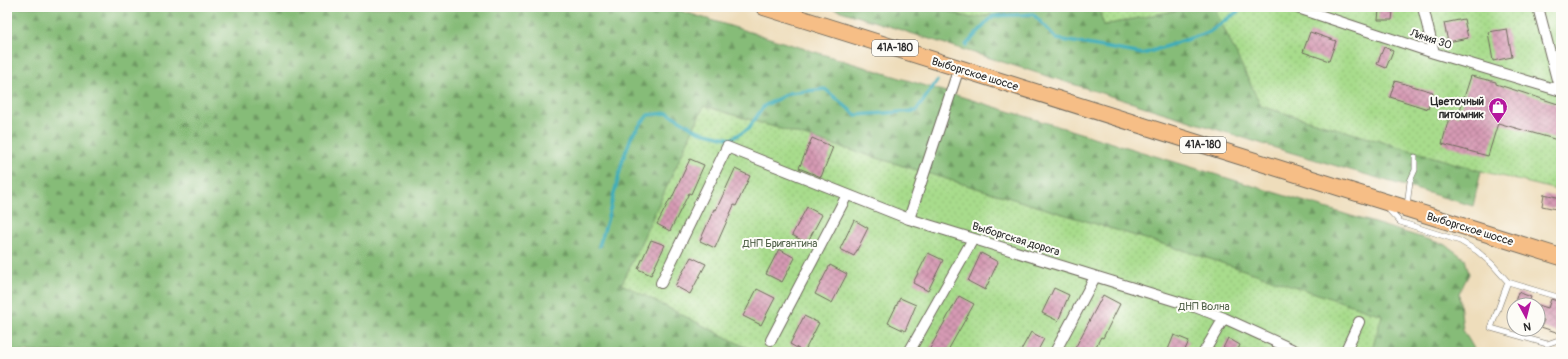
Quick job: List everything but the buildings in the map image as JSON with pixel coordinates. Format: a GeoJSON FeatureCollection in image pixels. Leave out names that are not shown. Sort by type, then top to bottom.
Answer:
{"type":"FeatureCollection","features":[{"type":"Feature","properties":{"kind":"main road","name":"Выборгское шоссе"},"geometry":{"type":"LineString","coordinates":[[764,7],[1561,257]]}},
{"type":"Feature","properties":{"kind":"street","name":"Линия 30"},"geometry":{"type":"LineString","coordinates":[[1295,7],[1434,53],[1560,91]]}},
{"type":"Feature","properties":{"kind":"street"},"geometry":{"type":"LineString","coordinates":[[1423,7],[1434,53]]}},
{"type":"Feature","properties":{"kind":"street"},"geometry":{"type":"LineString","coordinates":[[1538,7],[1560,91]]}},
{"type":"Feature","properties":{"kind":"street"},"geometry":{"type":"LineString","coordinates":[[909,219],[959,68]]}},
{"type":"Feature","properties":{"kind":"street","name":"Выборгская дорога"},"geometry":{"type":"LineString","coordinates":[[661,283],[727,147],[909,219],[1195,307],[1224,318],[1298,352]]}},
{"type":"Feature","properties":{"kind":"street"},"geometry":{"type":"LineString","coordinates":[[771,340],[847,195]]}},
{"type":"Feature","properties":{"kind":"street"},"geometry":{"type":"LineString","coordinates":[[909,352],[974,239]]}},
{"type":"Feature","properties":{"kind":"street"},"geometry":{"type":"LineString","coordinates":[[1055,352],[1096,277]]}},
{"type":"Feature","properties":{"kind":"street"},"geometry":{"type":"LineString","coordinates":[[1204,352],[1224,318]]}},
{"type":"Feature","properties":{"kind":"street"},"geometry":{"type":"LineString","coordinates":[[1345,352],[1359,322]]}},
{"type":"Feature","properties":{"kind":"lane"},"geometry":{"type":"LineString","coordinates":[[1407,209],[1410,181],[1415,170],[1415,157]]}},
{"type":"Feature","properties":{"kind":"lane"},"geometry":{"type":"LineString","coordinates":[[1380,200],[1400,222],[1460,242],[1477,251],[1492,264],[1508,282],[1561,298]]}},
{"type":"Feature","properties":{"kind":"lane"},"geometry":{"type":"LineString","coordinates":[[1508,282],[1490,328],[1547,344],[1561,339]]}},
{"type":"Feature","properties":{"kind":"green space"},"geometry":{"type":"Polygon","coordinates":[[[7,7],[668,7],[1446,245],[1465,259],[1469,274],[1459,293],[1463,330],[1476,352],[1371,352],[1382,315],[1182,250],[704,106],[622,284],[755,352],[7,352],[7,7]]]}},
{"type":"Feature","properties":{"kind":"green space"},"geometry":{"type":"Polygon","coordinates":[[[828,7],[934,7],[971,18],[1042,7],[1098,7],[1104,25],[1192,7],[1214,7],[1261,106],[1481,171],[1473,206],[1279,149],[828,7]]]}},
{"type":"Feature","properties":{"kind":"green space"},"geometry":{"type":"Polygon","coordinates":[[[934,7],[1042,7],[971,18],[934,7]]]}},
{"type":"Feature","properties":{"kind":"green space"},"geometry":{"type":"Polygon","coordinates":[[[1098,7],[1192,7],[1104,25],[1098,7]]]}},
{"type":"Feature","properties":{"kind":"green space"},"geometry":{"type":"Polygon","coordinates":[[[1214,7],[1561,7],[1561,191],[1481,171],[1261,106],[1214,7]]]}},
{"type":"Feature","properties":{"kind":"green space","name":"ДНП Бригантина"},"geometry":{"type":"Polygon","coordinates":[[[704,106],[1182,250],[1382,315],[1371,352],[755,352],[622,284],[704,106]]]}},
{"type":"Feature","properties":{"kind":"waterway"},"geometry":{"type":"LineString","coordinates":[[966,45],[993,16],[1033,14],[1057,39],[1143,54],[1209,32],[1244,7]]}},
{"type":"Feature","properties":{"kind":"waterway"},"geometry":{"type":"LineString","coordinates":[[599,246],[623,159],[632,135],[648,115],[668,113],[698,131],[731,139],[748,129],[764,106],[789,93],[825,89],[856,115],[916,111],[937,81]]}},
{"type":"Feature","properties":{"kind":"place","name":"Цветочный питомник"},"geometry":{"type":"Point","coordinates":[1498,124]}},
{"type":"Feature","properties":{"kind":"park label","name":"ДНП Волна"},"geometry":{"type":"Point","coordinates":[1204,306]}}]}
